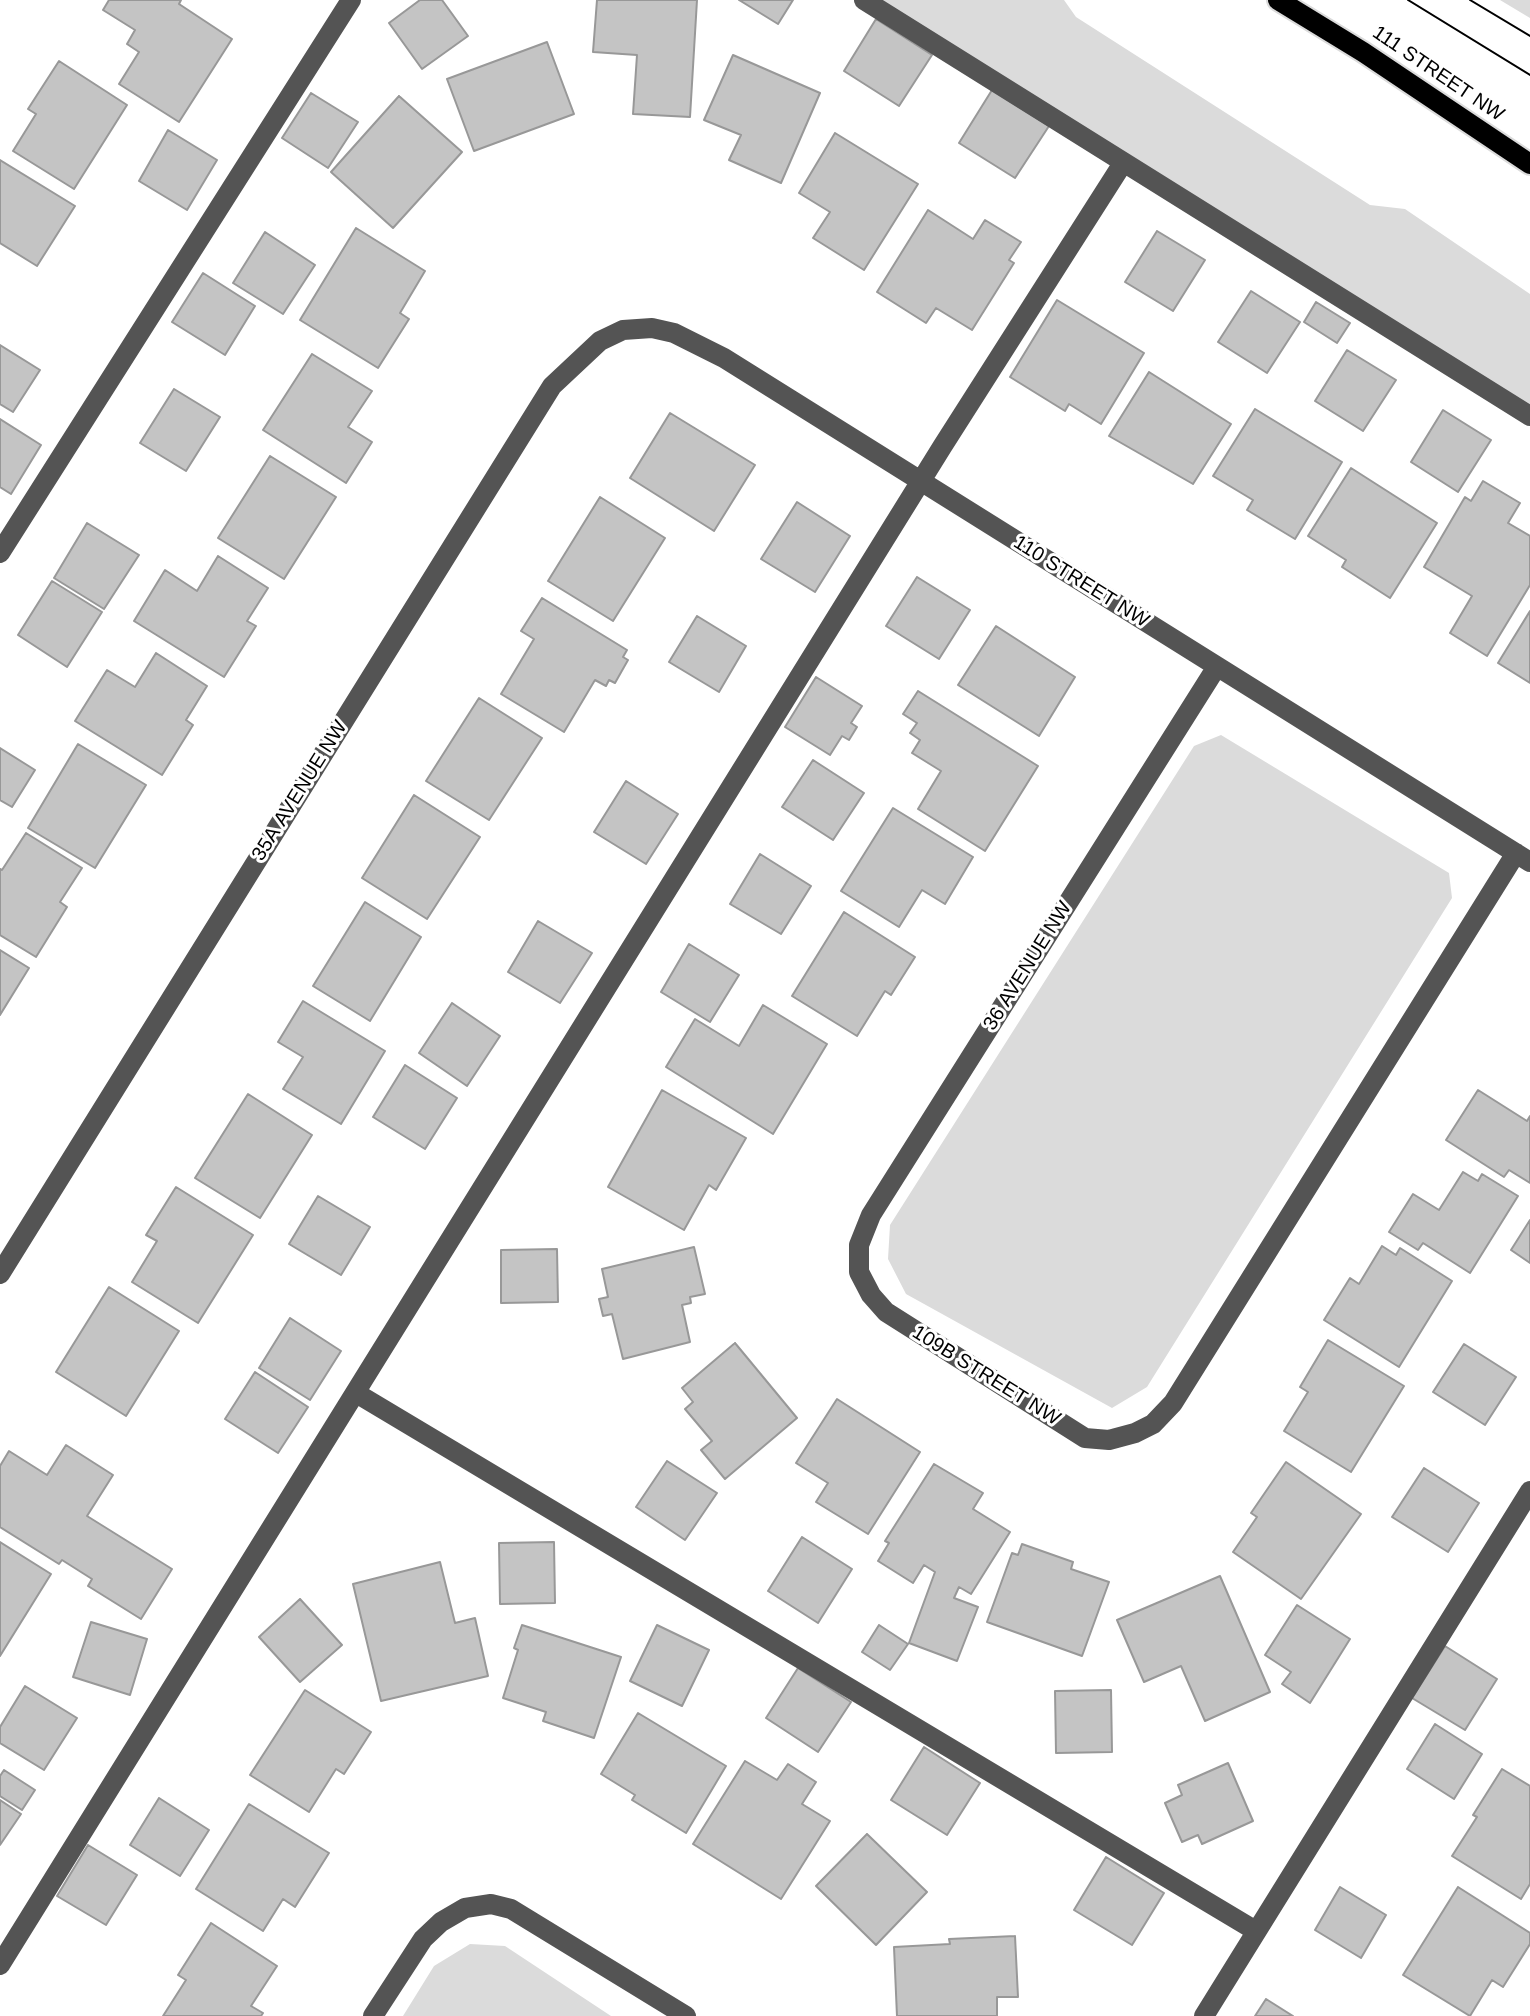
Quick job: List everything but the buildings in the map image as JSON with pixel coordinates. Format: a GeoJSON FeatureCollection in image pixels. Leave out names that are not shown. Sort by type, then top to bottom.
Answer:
{"type":"FeatureCollection","features":[{"type":"Feature","properties":{"kind":"main road","name":"111 STREET NW"},"geometry":{"type":"LineString","coordinates":[[1278,0],[1363,52],[1530,164]]}},
{"type":"Feature","properties":{"kind":"street"},"geometry":{"type":"LineString","coordinates":[[0,553],[351,0]]}},
{"type":"Feature","properties":{"kind":"street"},"geometry":{"type":"LineString","coordinates":[[864,0],[1530,416]]}},
{"type":"Feature","properties":{"kind":"street"},"geometry":{"type":"LineString","coordinates":[[0,1965],[1123,163]]}},
{"type":"Feature","properties":{"kind":"street","name":"110 STREET NW"},"geometry":{"type":"LineString","coordinates":[[623,330],[652,328],[700,344],[1523,858]]}},
{"type":"Feature","properties":{"kind":"street","name":"35A AVENUE NW"},"geometry":{"type":"LineString","coordinates":[[0,1274],[552,386],[600,341],[623,330]]}},
{"type":"Feature","properties":{"kind":"street","name":"36 AVENUE NW"},"geometry":{"type":"LineString","coordinates":[[859,1272],[859,1245],[871,1215],[1216,668]]}},
{"type":"Feature","properties":{"kind":"street","name":"109B STREET NW"},"geometry":{"type":"LineString","coordinates":[[859,1272],[871,1295],[886,1312],[1085,1438],[1109,1440],[1153,1424],[1173,1403],[1523,858]]}},
{"type":"Feature","properties":{"kind":"street"},"geometry":{"type":"LineString","coordinates":[[356,1393],[1256,1931]]}},
{"type":"Feature","properties":{"kind":"street"},"geometry":{"type":"LineString","coordinates":[[1204,2016],[1530,1491]]}},
{"type":"Feature","properties":{"kind":"street"},"geometry":{"type":"LineString","coordinates":[[373,2016],[423,1939],[441,1922],[465,1908],[491,1904],[511,1909],[686,2016]]}},
{"type":"Feature","properties":{"kind":"shaded area"},"geometry":{"type":"Polygon","coordinates":[[[880,0],[1064,0],[1076,17],[1370,205],[1405,209],[1530,294],[1530,405],[880,0]]]}},
{"type":"Feature","properties":{"kind":"shaded area"},"geometry":{"type":"Polygon","coordinates":[[[1500,0],[1530,0],[1530,18],[1500,0]]]}},
{"type":"Feature","properties":{"kind":"shaded area"},"geometry":{"type":"Polygon","coordinates":[[[1221,735],[1449,873],[1452,898],[1147,1387],[1112,1408],[906,1294],[888,1259],[890,1225],[1194,746],[1221,735]]]}},
{"type":"Feature","properties":{"kind":"shaded area"},"geometry":{"type":"Polygon","coordinates":[[[470,1944],[505,1946],[611,2016],[403,2016],[434,1966],[470,1944]]]}},
{"type":"Feature","properties":{"kind":"tram line"},"geometry":{"type":"LineString","coordinates":[[1408,0],[1530,75]]}},
{"type":"Feature","properties":{"kind":"tram line"},"geometry":{"type":"LineString","coordinates":[[1470,0],[1530,36]]}}]}
